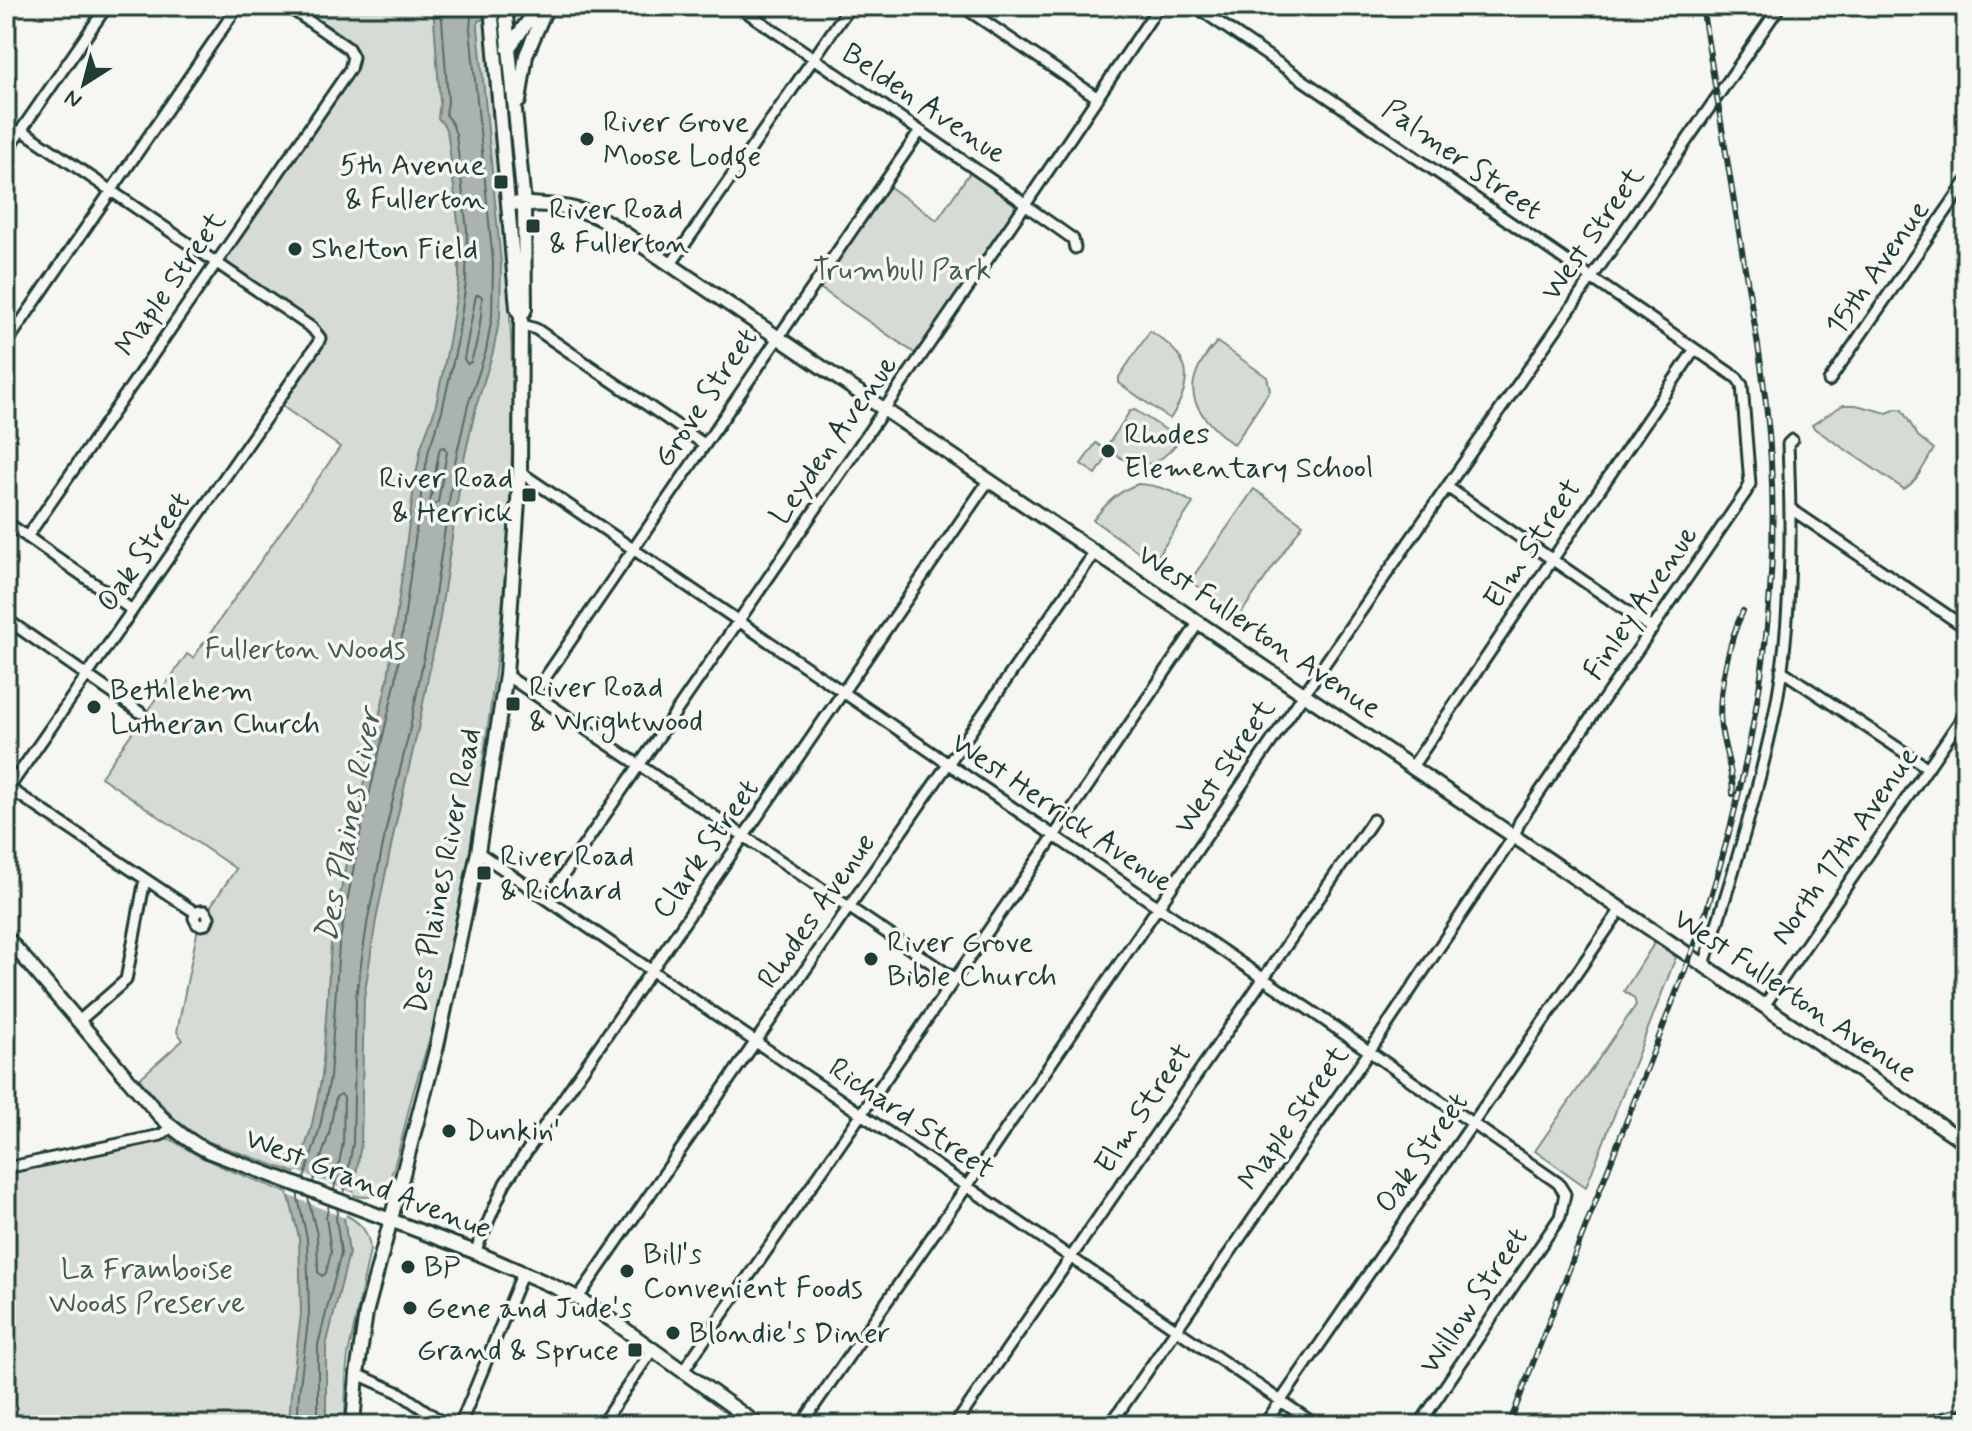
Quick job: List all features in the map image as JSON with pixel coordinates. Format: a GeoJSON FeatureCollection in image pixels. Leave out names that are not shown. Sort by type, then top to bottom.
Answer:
{"type":"FeatureCollection","features":[{"type":"Feature","properties":{"kind":"main road","name":"Des Plaines River Road"},"geometry":{"type":"LineString","coordinates":[[353,1425],[366,1313],[437,1046],[478,852],[506,675],[520,472],[521,320],[517,308],[491,6]]}},
{"type":"Feature","properties":{"kind":"main road","name":"Des Plaines River Road"},"geometry":{"type":"LineString","coordinates":[[505,6],[524,204],[525,309],[521,320]]}},
{"type":"Feature","properties":{"kind":"main road"},"geometry":{"type":"LineString","coordinates":[[495,67],[539,6]]}},
{"type":"Feature","properties":{"kind":"main road"},"geometry":{"type":"LineString","coordinates":[[517,124],[526,55],[547,6]]}},
{"type":"Feature","properties":{"kind":"main road","name":"West Fullerton Avenue"},"geometry":{"type":"LineString","coordinates":[[508,203],[565,206],[592,214],[671,264],[1966,1143]]}},
{"type":"Feature","properties":{"kind":"main road","name":"West Grand Avenue"},"geometry":{"type":"LineString","coordinates":[[6,937],[171,1127],[194,1144],[475,1252],[578,1298],[754,1424]]}},
{"type":"Feature","properties":{"kind":"street"},"geometry":{"type":"LineString","coordinates":[[6,152],[107,6]]}},
{"type":"Feature","properties":{"kind":"street"},"geometry":{"type":"LineString","coordinates":[[6,344],[238,6]]}},
{"type":"Feature","properties":{"kind":"street","name":"Maple Street"},"geometry":{"type":"LineString","coordinates":[[27,537],[350,69],[353,57],[348,48],[287,6]]}},
{"type":"Feature","properties":{"kind":"street","name":"Belden Avenue"},"geometry":{"type":"LineString","coordinates":[[738,6],[1016,197],[1073,239],[1075,248]]}},
{"type":"Feature","properties":{"kind":"street"},"geometry":{"type":"LineString","coordinates":[[671,264],[850,6]]}},
{"type":"Feature","properties":{"kind":"street"},"geometry":{"type":"LineString","coordinates":[[962,6],[1098,98]]}},
{"type":"Feature","properties":{"kind":"street","name":"Leyden Avenue"},"geometry":{"type":"LineString","coordinates":[[547,899],[1159,6]]}},
{"type":"Feature","properties":{"kind":"street","name":"Palmer Street"},"geometry":{"type":"LineString","coordinates":[[1195,6],[1741,381]]}},
{"type":"Feature","properties":{"kind":"street","name":"West Street"},"geometry":{"type":"LineString","coordinates":[[801,1425],[1780,6]]}},
{"type":"Feature","properties":{"kind":"street"},"geometry":{"type":"LineString","coordinates":[[22,130],[215,262]]}},
{"type":"Feature","properties":{"kind":"street","name":"Grove Street"},"geometry":{"type":"LineString","coordinates":[[534,694],[920,131]]}},
{"type":"Feature","properties":{"kind":"street","name":"15th Avenue"},"geometry":{"type":"LineString","coordinates":[[1829,381],[1966,182]]}},
{"type":"Feature","properties":{"kind":"street","name":"Oak Street"},"geometry":{"type":"LineString","coordinates":[[8,790],[320,338],[312,328],[215,262]]}},
{"type":"Feature","properties":{"kind":"street"},"geometry":{"type":"LineString","coordinates":[[521,320],[704,444]]}},
{"type":"Feature","properties":{"kind":"street","name":"Elm Street"},"geometry":{"type":"LineString","coordinates":[[1412,767],[1695,349]]}},
{"type":"Feature","properties":{"kind":"street","name":"Finley Avenue"},"geometry":{"type":"LineString","coordinates":[[1514,836],[1520,821],[1748,489],[1750,481],[1741,381]]}},
{"type":"Feature","properties":{"kind":"street"},"geometry":{"type":"LineString","coordinates":[[1704,965],[1742,845],[1772,728],[1790,592],[1788,444],[1792,440]]}},
{"type":"Feature","properties":{"kind":"street","name":"West Herrick Avenue"},"geometry":{"type":"LineString","coordinates":[[520,472],[1558,1183],[1563,1189],[1564,1201]]}},
{"type":"Feature","properties":{"kind":"street","name":"Clark Street"},"geometry":{"type":"LineString","coordinates":[[475,1252],[505,1183],[989,480]]}},
{"type":"Feature","properties":{"kind":"street"},"geometry":{"type":"LineString","coordinates":[[1447,487],[1653,629]]}},
{"type":"Feature","properties":{"kind":"street"},"geometry":{"type":"LineString","coordinates":[[1791,509],[1966,628]]}},
{"type":"Feature","properties":{"kind":"street"},"geometry":{"type":"LineString","coordinates":[[6,522],[132,610]]}},
{"type":"Feature","properties":{"kind":"street","name":"Rhodes Avenue"},"geometry":{"type":"LineString","coordinates":[[578,1298],[1095,552]]}},
{"type":"Feature","properties":{"kind":"street"},"geometry":{"type":"LineString","coordinates":[[6,619],[141,713]]}},
{"type":"Feature","properties":{"kind":"street"},"geometry":{"type":"LineString","coordinates":[[683,1371],[1199,622]]}},
{"type":"Feature","properties":{"kind":"street"},"geometry":{"type":"LineString","coordinates":[[1781,670],[1928,768]]}},
{"type":"Feature","properties":{"kind":"street"},"geometry":{"type":"LineString","coordinates":[[506,675],[955,979]]}},
{"type":"Feature","properties":{"kind":"street","name":"North 17th Avenue"},"geometry":{"type":"LineString","coordinates":[[1764,1006],[1966,712]]}},
{"type":"Feature","properties":{"kind":"street"},"geometry":{"type":"LineString","coordinates":[[8,790],[196,913]]}},
{"type":"Feature","properties":{"kind":"street","name":"Elm Street"},"geometry":{"type":"LineString","coordinates":[[955,1425],[1373,820]]}},
{"type":"Feature","properties":{"kind":"street","name":"Maple Street"},"geometry":{"type":"LineString","coordinates":[[1110,1425],[1369,1052],[1514,836]]}},
{"type":"Feature","properties":{"kind":"street","name":"Richard Street"},"geometry":{"type":"LineString","coordinates":[[478,852],[1316,1425]]}},
{"type":"Feature","properties":{"kind":"street"},"geometry":{"type":"LineString","coordinates":[[79,1021],[126,980],[145,879]]}},
{"type":"Feature","properties":{"kind":"street","name":"Oak Street"},"geometry":{"type":"LineString","coordinates":[[1264,1425],[1621,909]]}},
{"type":"Feature","properties":{"kind":"street"},"geometry":{"type":"LineString","coordinates":[[6,960],[17,950]]}},
{"type":"Feature","properties":{"kind":"street"},"geometry":{"type":"LineString","coordinates":[[6,1168],[161,1135],[171,1127]]}},
{"type":"Feature","properties":{"kind":"street","name":"Willow Street"},"geometry":{"type":"LineString","coordinates":[[1419,1425],[1549,1234],[1560,1217],[1564,1201]]}},
{"type":"Feature","properties":{"kind":"street"},"geometry":{"type":"LineString","coordinates":[[460,1425],[523,1272]]}},
{"type":"Feature","properties":{"kind":"street"},"geometry":{"type":"LineString","coordinates":[[601,1425],[653,1349]]}},
{"type":"Feature","properties":{"kind":"street"},"geometry":{"type":"LineString","coordinates":[[357,1374],[400,1393],[446,1425]]}},
{"type":"Feature","properties":{"kind":"green space","name":"Fullerton Woods"},"geometry":{"type":"Polygon","coordinates":[[[297,6],[485,6],[510,319],[512,458],[507,552],[471,846],[444,986],[396,1161],[382,1191],[368,1197],[353,1195],[298,1171],[296,1173],[201,1139],[174,1118],[139,1079],[183,1040],[177,1032],[198,928],[204,929],[208,910],[236,869],[101,777],[187,654],[193,658],[340,447],[282,406],[323,346],[325,334],[230,266],[226,259],[358,67],[359,55],[351,43],[297,6]]]}},
{"type":"Feature","properties":{"kind":"green space"},"geometry":{"type":"Polygon","coordinates":[[[510,6],[531,6],[513,33],[510,6]]]}},
{"type":"Feature","properties":{"kind":"green space","name":"Trumbull Park"},"geometry":{"type":"Polygon","coordinates":[[[971,171],[1013,200],[1014,212],[916,354],[817,286],[887,185],[937,220],[971,171]]]}},
{"type":"Feature","properties":{"kind":"green space"},"geometry":{"type":"Polygon","coordinates":[[[1150,331],[1174,350],[1185,369],[1184,392],[1170,419],[1119,383],[1119,377],[1150,331]]]}},
{"type":"Feature","properties":{"kind":"green space"},"geometry":{"type":"Polygon","coordinates":[[[1217,342],[1267,377],[1270,390],[1234,445],[1208,422],[1194,398],[1196,372],[1217,342]]]}},
{"type":"Feature","properties":{"kind":"green space"},"geometry":{"type":"Polygon","coordinates":[[[1843,405],[1887,413],[1902,410],[1918,436],[1934,449],[1909,486],[1904,489],[1812,425],[1843,405]]]}},
{"type":"Feature","properties":{"kind":"green space"},"geometry":{"type":"Polygon","coordinates":[[[1135,410],[1180,439],[1154,462],[1137,464],[1106,448],[1130,411],[1135,410]]]}},
{"type":"Feature","properties":{"kind":"green space"},"geometry":{"type":"Polygon","coordinates":[[[1096,443],[1110,453],[1096,474],[1081,464],[1096,443]]]}},
{"type":"Feature","properties":{"kind":"green space"},"geometry":{"type":"Polygon","coordinates":[[[1138,484],[1167,490],[1193,503],[1159,554],[1143,555],[1093,520],[1124,490],[1138,484]]]}},
{"type":"Feature","properties":{"kind":"green space"},"geometry":{"type":"Polygon","coordinates":[[[1254,489],[1303,524],[1239,616],[1190,581],[1254,489]]]}},
{"type":"Feature","properties":{"kind":"green space"},"geometry":{"type":"Polygon","coordinates":[[[1655,942],[1676,957],[1586,1187],[1535,1151],[1636,1005],[1634,998],[1624,991],[1655,942]]]}},
{"type":"Feature","properties":{"kind":"green space","name":"La Framboise Woods Preserve"},"geometry":{"type":"Polygon","coordinates":[[[170,1139],[227,1169],[346,1215],[363,1229],[370,1250],[348,1356],[345,1425],[6,1425],[6,1174],[170,1139]]]}},
{"type":"Feature","properties":{"kind":"water"},"geometry":{"type":"Polygon","coordinates":[[[433,6],[476,6],[477,11],[483,13],[478,28],[501,263],[500,317],[463,464],[440,617],[376,920],[364,998],[361,1144],[353,1193],[344,1217],[349,1253],[326,1346],[326,1425],[289,1425],[301,1314],[299,1238],[289,1196],[311,1129],[322,1076],[331,944],[351,837],[388,678],[421,447],[435,409],[459,280],[459,231],[448,136],[438,118],[440,102],[433,6]]]}},
{"type":"Feature","properties":{"kind":"pier"},"geometry":{"type":"Polygon","coordinates":[[[297,1171],[354,1193],[345,1218],[288,1195],[297,1171]]]}},
{"type":"Feature","properties":{"kind":"railway"},"geometry":{"type":"LineString","coordinates":[[1509,1425],[1700,931],[1745,767],[1764,655],[1772,542],[1769,429],[1702,6]]}},
{"type":"Feature","properties":{"kind":"railway"},"geometry":{"type":"LineString","coordinates":[[1733,794],[1720,714],[1729,652],[1743,611]]}},
{"type":"Feature","properties":{"kind":"railway"},"geometry":{"type":"LineString","coordinates":[[1894,1425],[1966,1409]]}},
{"type":"Feature","properties":{"kind":"place","name":"River Grove Moose Lodge"},"geometry":{"type":"Point","coordinates":[587,139]}},
{"type":"Feature","properties":{"kind":"place","name":"5th Avenue & Fullerton"},"geometry":{"type":"Point","coordinates":[501,182]}},
{"type":"Feature","properties":{"kind":"place","name":"River Road & Fullerton"},"geometry":{"type":"Point","coordinates":[533,226]}},
{"type":"Feature","properties":{"kind":"place","name":"Shelton Field"},"geometry":{"type":"Point","coordinates":[295,249]}},
{"type":"Feature","properties":{"kind":"place","name":"Rhodes Elementary School"},"geometry":{"type":"Point","coordinates":[1108,451]}},
{"type":"Feature","properties":{"kind":"place","name":"River Road & Herrick"},"geometry":{"type":"Point","coordinates":[529,495]}},
{"type":"Feature","properties":{"kind":"place","name":"River Road & Wrightwood"},"geometry":{"type":"Point","coordinates":[513,704]}},
{"type":"Feature","properties":{"kind":"place","name":"Bethlehem Lutheran Church"},"geometry":{"type":"Point","coordinates":[94,707]}},
{"type":"Feature","properties":{"kind":"place","name":"River Road & Richard"},"geometry":{"type":"Point","coordinates":[484,873]}},
{"type":"Feature","properties":{"kind":"place","name":"River Grove Bible Church"},"geometry":{"type":"Point","coordinates":[871,959]}},
{"type":"Feature","properties":{"kind":"place","name":"Dunkin'"},"geometry":{"type":"Point","coordinates":[449,1131]}},
{"type":"Feature","properties":{"kind":"place","name":"BP"},"geometry":{"type":"Point","coordinates":[408,1267]}},
{"type":"Feature","properties":{"kind":"place","name":"Bill's Convenient Foods"},"geometry":{"type":"Point","coordinates":[627,1271]}},
{"type":"Feature","properties":{"kind":"place","name":"Gene and Jude's"},"geometry":{"type":"Point","coordinates":[410,1308]}},
{"type":"Feature","properties":{"kind":"place","name":"Blondie's Diner"},"geometry":{"type":"Point","coordinates":[673,1333]}},
{"type":"Feature","properties":{"kind":"place","name":"Grand & Spruce"},"geometry":{"type":"Point","coordinates":[635,1350]}},
{"type":"Feature","properties":{"kind":"water label","name":"Des Plaines River"},"geometry":{"type":"Point","coordinates":[349,826]}}]}
